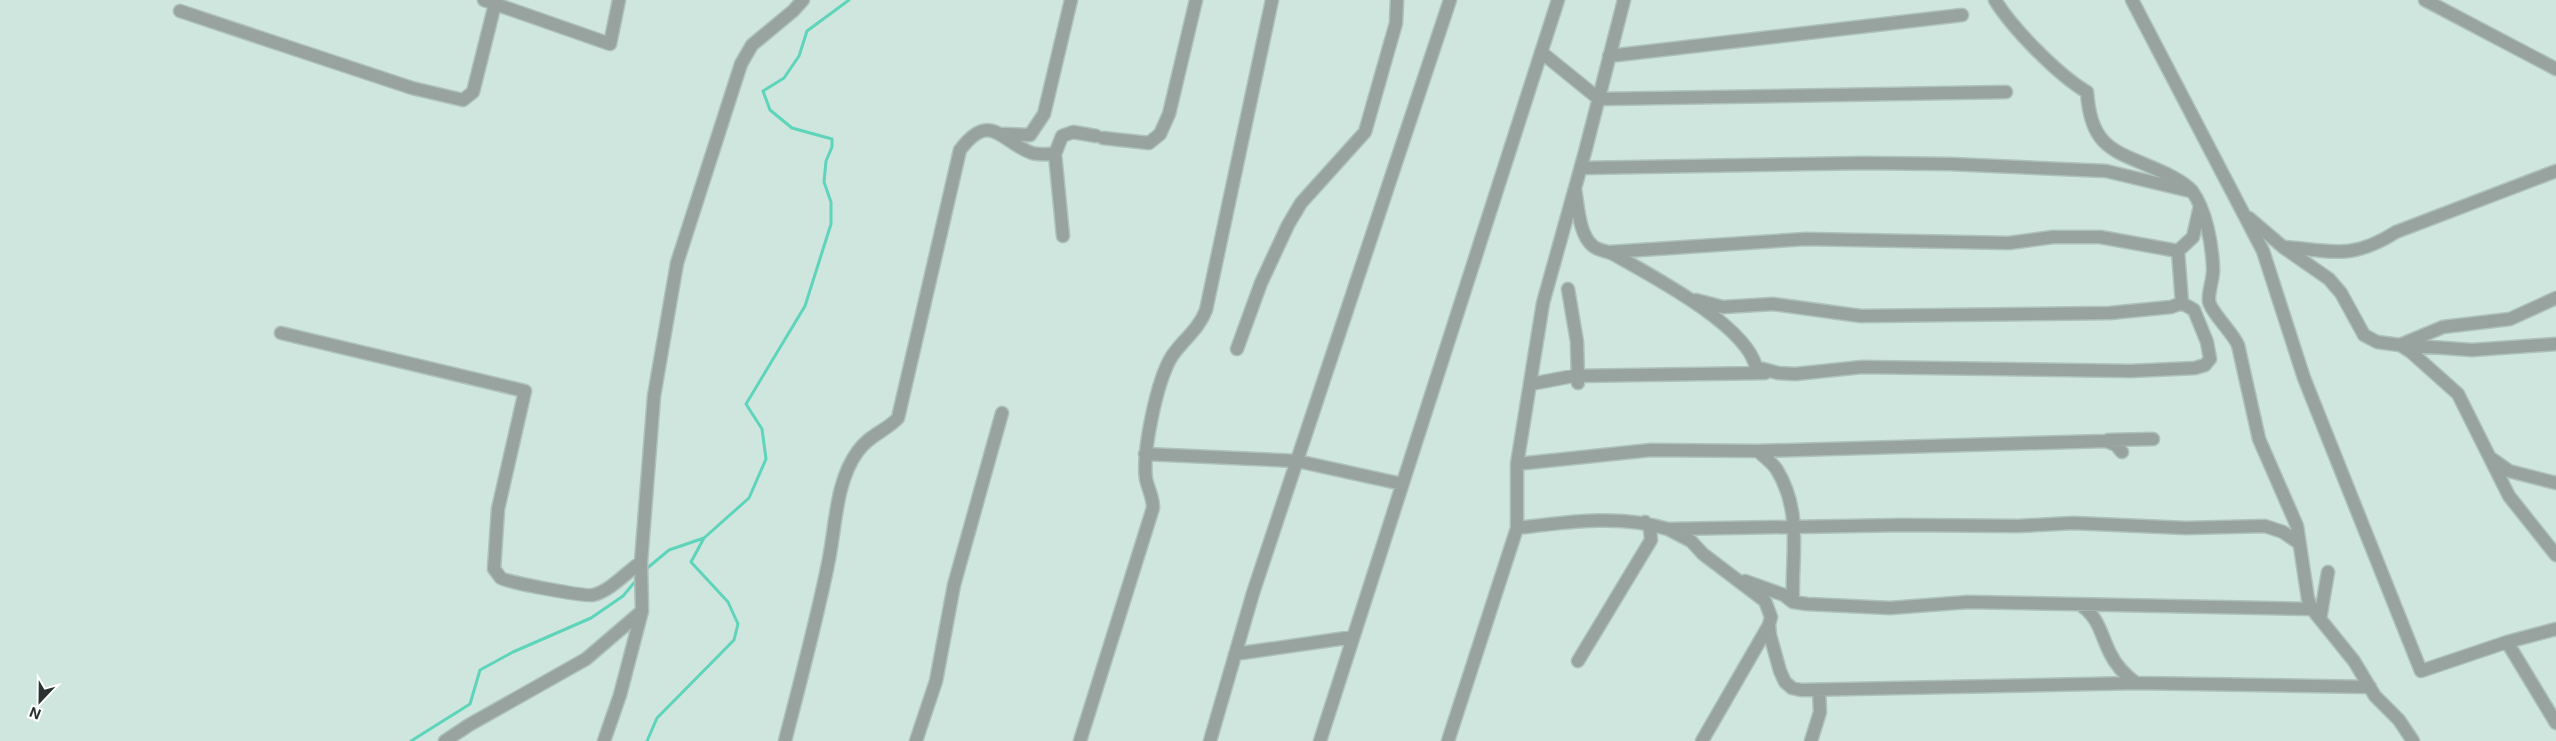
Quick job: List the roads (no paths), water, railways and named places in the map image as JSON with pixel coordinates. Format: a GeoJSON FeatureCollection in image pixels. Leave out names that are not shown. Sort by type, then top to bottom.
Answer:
{"type":"FeatureCollection","features":[{"type":"Feature","properties":{"kind":"street"},"geometry":{"type":"LineString","coordinates":[[180,11],[412,88],[463,100],[473,92],[490,2],[610,44],[619,0]]}},
{"type":"Feature","properties":{"kind":"street"},"geometry":{"type":"LineString","coordinates":[[604,741],[620,695],[642,611],[641,562],[654,396],[678,263],[741,64],[752,45],[793,11],[803,0]]}},
{"type":"Feature","properties":{"kind":"street"},"geometry":{"type":"LineString","coordinates":[[784,741],[828,564],[844,479],[858,451],[871,436],[890,427],[898,418],[960,150],[970,136],[982,130],[1002,134],[1030,135],[1044,114],[1071,0]]}},
{"type":"Feature","properties":{"kind":"street"},"geometry":{"type":"LineString","coordinates":[[1063,236],[1055,154],[1062,136],[1073,132],[1149,143],[1160,134],[1169,114],[1196,0]]}},
{"type":"Feature","properties":{"kind":"street"},"geometry":{"type":"LineString","coordinates":[[1080,741],[1153,508],[1153,496],[1146,481],[1145,454],[1163,374],[1172,356],[1201,322],[1206,310],[1272,0]]}},
{"type":"Feature","properties":{"kind":"street"},"geometry":{"type":"LineString","coordinates":[[1237,349],[1261,283],[1288,225],[1301,203],[1364,132],[1396,22],[1397,0]]}},
{"type":"Feature","properties":{"kind":"street"},"geometry":{"type":"LineString","coordinates":[[1210,741],[1253,593],[1450,0]]}},
{"type":"Feature","properties":{"kind":"street"},"geometry":{"type":"LineString","coordinates":[[1320,741],[1558,0]]}},
{"type":"Feature","properties":{"kind":"street"},"geometry":{"type":"LineString","coordinates":[[1448,741],[1517,528],[1517,464],[1543,303],[1581,168],[1624,0]]}},
{"type":"Feature","properties":{"kind":"street"},"geometry":{"type":"LineString","coordinates":[[1995,0],[2036,50],[2075,85],[2087,92],[2088,114],[2099,138],[2114,150],[2176,179],[2192,192],[2200,206],[2210,246],[2213,269],[2209,302],[2213,310],[2233,334],[2238,345],[2259,439],[2297,526],[2308,598],[2316,614],[2354,661],[2384,707],[2399,720],[2413,741]]}},
{"type":"Feature","properties":{"kind":"street"},"geometry":{"type":"LineString","coordinates":[[2132,0],[2263,251],[2304,378],[2421,671],[2507,642],[2556,629]]}},
{"type":"Feature","properties":{"kind":"street"},"geometry":{"type":"LineString","coordinates":[[2426,0],[2556,69]]}},
{"type":"Feature","properties":{"kind":"street"},"geometry":{"type":"LineString","coordinates":[[1609,56],[1962,15]]}},
{"type":"Feature","properties":{"kind":"street"},"geometry":{"type":"LineString","coordinates":[[1541,52],[1599,98],[2006,92]]}},
{"type":"Feature","properties":{"kind":"street"},"geometry":{"type":"LineString","coordinates":[[1002,134],[1032,153],[1055,154]]}},
{"type":"Feature","properties":{"kind":"street"},"geometry":{"type":"LineString","coordinates":[[1581,168],[1864,163],[1960,165],[2106,171],[2192,192]]}},
{"type":"Feature","properties":{"kind":"street"},"geometry":{"type":"LineString","coordinates":[[2283,247],[2312,251],[2350,252],[2375,245],[2396,232],[2556,171]]}},
{"type":"Feature","properties":{"kind":"street"},"geometry":{"type":"LineString","coordinates":[[1575,189],[1584,234],[1593,247],[1610,252],[1680,293],[1730,331],[1753,356],[1756,367],[1778,373]]}},
{"type":"Feature","properties":{"kind":"street"},"geometry":{"type":"LineString","coordinates":[[2178,251],[2193,237],[2200,206]]}},
{"type":"Feature","properties":{"kind":"street"},"geometry":{"type":"LineString","coordinates":[[2243,214],[2283,247],[2329,279],[2341,293],[2364,335],[2377,342],[2472,350],[2556,344]]}},
{"type":"Feature","properties":{"kind":"street"},"geometry":{"type":"LineString","coordinates":[[1610,252],[1806,238],[2009,243],[2052,237],[2100,237],[2178,251]]}},
{"type":"Feature","properties":{"kind":"street"},"geometry":{"type":"LineString","coordinates":[[2178,251],[2182,303]]}},
{"type":"Feature","properties":{"kind":"street"},"geometry":{"type":"LineString","coordinates":[[1568,289],[1576,342],[1577,380]]}},
{"type":"Feature","properties":{"kind":"street"},"geometry":{"type":"LineString","coordinates":[[1680,293],[1702,302],[1723,307],[1773,304],[1861,316],[2110,313],[2171,307],[2182,303]]}},
{"type":"Feature","properties":{"kind":"street"},"geometry":{"type":"LineString","coordinates":[[2400,345],[2443,327],[2510,319],[2556,298]]}},
{"type":"Feature","properties":{"kind":"street"},"geometry":{"type":"LineString","coordinates":[[1531,384],[1577,380],[1795,374],[1862,367],[2132,371],[2195,368],[2205,365],[2210,359],[2207,342],[2194,310],[2182,303]]}},
{"type":"Feature","properties":{"kind":"street"},"geometry":{"type":"LineString","coordinates":[[281,333],[526,391],[498,509],[494,569],[502,579],[520,585],[541,586],[592,595],[603,591],[641,562]]}},
{"type":"Feature","properties":{"kind":"street"},"geometry":{"type":"LineString","coordinates":[[2400,345],[2411,352],[2458,394],[2509,496],[2556,555]]}},
{"type":"Feature","properties":{"kind":"street"},"geometry":{"type":"LineString","coordinates":[[916,741],[936,681],[954,585],[1002,413]]}},
{"type":"Feature","properties":{"kind":"street"},"geometry":{"type":"LineString","coordinates":[[1517,464],[1650,450],[1758,451],[2152,439]]}},
{"type":"Feature","properties":{"kind":"street"},"geometry":{"type":"LineString","coordinates":[[2106,440],[2116,445],[2122,452]]}},
{"type":"Feature","properties":{"kind":"street"},"geometry":{"type":"LineString","coordinates":[[2482,443],[2494,462],[2509,471],[2556,483]]}},
{"type":"Feature","properties":{"kind":"street"},"geometry":{"type":"LineString","coordinates":[[1702,741],[1770,621],[1788,598],[1795,526],[1792,508],[1777,469],[1758,451]]}},
{"type":"Feature","properties":{"kind":"street"},"geometry":{"type":"LineString","coordinates":[[1145,454],[1297,461],[1402,484]]}},
{"type":"Feature","properties":{"kind":"street"},"geometry":{"type":"LineString","coordinates":[[1517,528],[1592,520],[1646,522],[1668,529],[1691,541],[1703,554],[1765,600],[1774,651],[1785,682],[1792,688],[1802,690],[2136,683],[2370,687]]}},
{"type":"Feature","properties":{"kind":"street"},"geometry":{"type":"LineString","coordinates":[[1578,661],[1651,540],[1650,529],[1646,522]]}},
{"type":"Feature","properties":{"kind":"street"},"geometry":{"type":"LineString","coordinates":[[1668,529],[1795,526],[2010,527],[2073,523],[2186,528],[2265,526],[2283,532],[2299,543]]}},
{"type":"Feature","properties":{"kind":"street"},"geometry":{"type":"LineString","coordinates":[[2316,614],[2328,572]]}},
{"type":"Feature","properties":{"kind":"street"},"geometry":{"type":"LineString","coordinates":[[1732,576],[1788,598],[1890,608],[1968,602],[2082,606],[2105,604],[2316,614]]}},
{"type":"Feature","properties":{"kind":"street"},"geometry":{"type":"LineString","coordinates":[[2082,606],[2092,614],[2110,654],[2122,672],[2136,683]]}},
{"type":"Feature","properties":{"kind":"street"},"geometry":{"type":"LineString","coordinates":[[445,741],[469,725],[586,659],[642,611]]}},
{"type":"Feature","properties":{"kind":"street"},"geometry":{"type":"LineString","coordinates":[[1235,654],[1353,638]]}},
{"type":"Feature","properties":{"kind":"street"},"geometry":{"type":"LineString","coordinates":[[2507,642],[2556,724]]}},
{"type":"Feature","properties":{"kind":"street"},"geometry":{"type":"LineString","coordinates":[[1811,741],[1820,712],[1819,690]]}},
{"type":"Feature","properties":{"kind":"waterway"},"geometry":{"type":"LineString","coordinates":[[647,741],[657,718],[734,640],[738,624],[728,602],[691,562],[704,538],[749,498],[766,459],[762,429],[746,404],[805,306],[831,224],[831,202],[824,182],[826,161],[832,147],[832,139],[792,128],[770,110],[763,91],[784,78],[799,56],[807,31],[849,0]]}},
{"type":"Feature","properties":{"kind":"waterway"},"geometry":{"type":"LineString","coordinates":[[645,570],[669,550],[704,538]]}},
{"type":"Feature","properties":{"kind":"waterway"},"geometry":{"type":"LineString","coordinates":[[411,741],[470,704],[480,670],[513,652],[591,618],[623,596],[638,578]]}}]}
